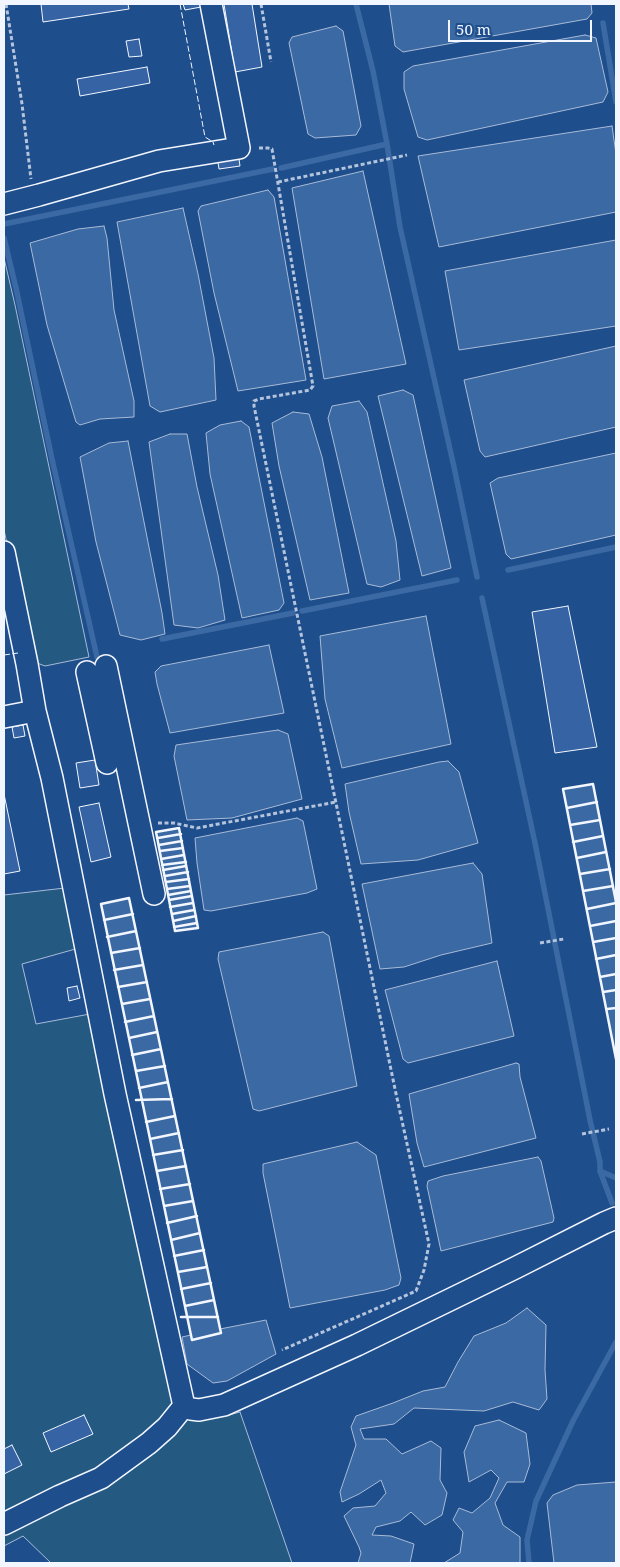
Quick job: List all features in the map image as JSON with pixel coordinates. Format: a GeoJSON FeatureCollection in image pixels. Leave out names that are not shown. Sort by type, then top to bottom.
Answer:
{"type":"FeatureCollection","features":[{"type":"Feature","properties":{"kind":"street"},"geometry":{"type":"LineString","coordinates":[[4,204],[159,161],[240,148],[211,4]]}},
{"type":"Feature","properties":{"kind":"street"},"geometry":{"type":"LineString","coordinates":[[4,552],[36,711],[52,778],[114,1094],[184,1406]]}},
{"type":"Feature","properties":{"kind":"street"},"geometry":{"type":"LineString","coordinates":[[107,763],[96,669],[154,894]]}},
{"type":"Feature","properties":{"kind":"street"},"geometry":{"type":"LineString","coordinates":[[4,717],[36,711]]}},
{"type":"Feature","properties":{"kind":"street"},"geometry":{"type":"LineString","coordinates":[[184,1406],[200,1410],[224,1405],[357,1345],[515,1268],[604,1222],[616,1218]]}},
{"type":"Feature","properties":{"kind":"street"},"geometry":{"type":"LineString","coordinates":[[4,1524],[60,1496],[102,1478],[149,1443],[167,1427],[184,1406]]}},
{"type":"Feature","properties":{"kind":"path"},"geometry":{"type":"LineString","coordinates":[[6,4],[22,104],[33,197]]}},
{"type":"Feature","properties":{"kind":"path"},"geometry":{"type":"LineString","coordinates":[[261,4],[271,62]]}},
{"type":"Feature","properties":{"kind":"path"},"geometry":{"type":"LineString","coordinates":[[240,148],[268,148],[272,150],[278,182],[313,386],[310,390],[259,399],[254,402],[254,406],[393,1079],[430,1244],[424,1270],[416,1291],[282,1350]]}},
{"type":"Feature","properties":{"kind":"path"},"geometry":{"type":"LineString","coordinates":[[278,182],[407,155]]}},
{"type":"Feature","properties":{"kind":"path"},"geometry":{"type":"LineString","coordinates":[[150,823],[174,823],[197,828],[337,802]]}},
{"type":"Feature","properties":{"kind":"path"},"geometry":{"type":"LineString","coordinates":[[540,943],[564,939]]}},
{"type":"Feature","properties":{"kind":"path"},"geometry":{"type":"LineString","coordinates":[[582,1134],[609,1129]]}},
{"type":"Feature","properties":{"kind":"shaded area"},"geometry":{"type":"Polygon","coordinates":[[[389,4],[591,4],[592,13],[587,19],[403,52],[395,46],[389,4]]]}},
{"type":"Feature","properties":{"kind":"shaded area"},"geometry":{"type":"Polygon","coordinates":[[[336,26],[343,31],[361,126],[356,135],[315,138],[308,134],[289,43],[292,37],[336,26]]]}},
{"type":"Feature","properties":{"kind":"shaded area"},"geometry":{"type":"Polygon","coordinates":[[[585,35],[596,38],[608,92],[603,102],[427,140],[418,137],[404,89],[404,72],[413,66],[585,35]]]}},
{"type":"Feature","properties":{"kind":"shaded area"},"geometry":{"type":"Polygon","coordinates":[[[612,126],[616,154],[616,212],[439,247],[418,156],[612,126]]]}},
{"type":"Feature","properties":{"kind":"shaded area"},"geometry":{"type":"Polygon","coordinates":[[[363,171],[406,364],[324,379],[292,188],[363,171]]]}},
{"type":"Feature","properties":{"kind":"shaded area"},"geometry":{"type":"Polygon","coordinates":[[[268,190],[274,197],[306,380],[238,391],[214,293],[198,211],[201,206],[268,190]]]}},
{"type":"Feature","properties":{"kind":"shaded area"},"geometry":{"type":"Polygon","coordinates":[[[183,208],[214,358],[216,400],[160,412],[150,406],[117,222],[183,208]]]}},
{"type":"Feature","properties":{"kind":"shaded area"},"geometry":{"type":"Polygon","coordinates":[[[104,226],[107,238],[114,310],[134,401],[134,417],[100,419],[80,425],[76,422],[47,325],[30,243],[78,229],[104,226]]]}},
{"type":"Feature","properties":{"kind":"shaded area"},"geometry":{"type":"Polygon","coordinates":[[[616,240],[616,326],[459,350],[445,271],[616,240]]]}},
{"type":"Feature","properties":{"kind":"shaded area"},"geometry":{"type":"Polygon","coordinates":[[[4,258],[89,657],[45,666],[37,663],[32,656],[4,530],[4,258]]]}},
{"type":"Feature","properties":{"kind":"shaded area"},"geometry":{"type":"Polygon","coordinates":[[[616,346],[616,427],[485,457],[480,451],[464,380],[616,346]]]}},
{"type":"Feature","properties":{"kind":"shaded area"},"geometry":{"type":"Polygon","coordinates":[[[403,390],[413,395],[451,568],[422,576],[378,396],[403,390]]]}},
{"type":"Feature","properties":{"kind":"shaded area"},"geometry":{"type":"Polygon","coordinates":[[[359,401],[367,412],[396,541],[400,580],[381,587],[367,584],[328,418],[332,406],[359,401]]]}},
{"type":"Feature","properties":{"kind":"shaded area"},"geometry":{"type":"Polygon","coordinates":[[[293,412],[309,414],[322,457],[349,593],[310,600],[279,466],[272,423],[293,412]]]}},
{"type":"Feature","properties":{"kind":"shaded area"},"geometry":{"type":"Polygon","coordinates":[[[241,421],[249,427],[284,603],[279,610],[242,618],[210,474],[206,433],[220,425],[241,421]]]}},
{"type":"Feature","properties":{"kind":"shaded area"},"geometry":{"type":"Polygon","coordinates":[[[170,434],[187,434],[197,487],[218,575],[225,620],[198,628],[174,625],[149,442],[170,434]]]}},
{"type":"Feature","properties":{"kind":"shaded area"},"geometry":{"type":"Polygon","coordinates":[[[128,441],[165,634],[141,640],[120,635],[96,542],[80,457],[109,443],[128,441]]]}},
{"type":"Feature","properties":{"kind":"shaded area"},"geometry":{"type":"Polygon","coordinates":[[[616,453],[616,535],[511,559],[506,554],[490,483],[498,478],[616,453]]]}},
{"type":"Feature","properties":{"kind":"shaded area"},"geometry":{"type":"Polygon","coordinates":[[[426,616],[451,744],[342,768],[325,699],[320,636],[426,616]]]}},
{"type":"Feature","properties":{"kind":"shaded area"},"geometry":{"type":"Polygon","coordinates":[[[269,645],[284,713],[170,733],[155,672],[161,666],[269,645]]]}},
{"type":"Feature","properties":{"kind":"shaded area"},"geometry":{"type":"Polygon","coordinates":[[[278,730],[288,734],[302,799],[232,818],[187,820],[174,756],[176,745],[278,730]]]}},
{"type":"Feature","properties":{"kind":"shaded area"},"geometry":{"type":"Polygon","coordinates":[[[448,761],[459,772],[478,843],[418,860],[361,864],[349,812],[345,784],[448,761]]]}},
{"type":"Feature","properties":{"kind":"shaded area"},"geometry":{"type":"Polygon","coordinates":[[[593,784],[616,902],[616,1059],[563,789],[593,784]]]}},
{"type":"Feature","properties":{"kind":"shaded area"},"geometry":{"type":"Polygon","coordinates":[[[297,818],[303,821],[317,889],[307,893],[211,911],[204,910],[195,838],[297,818]]]}},
{"type":"Feature","properties":{"kind":"shaded area"},"geometry":{"type":"Polygon","coordinates":[[[179,828],[198,928],[175,931],[156,832],[179,828]]]}},
{"type":"Feature","properties":{"kind":"shaded area"},"geometry":{"type":"Polygon","coordinates":[[[473,863],[482,874],[492,943],[441,955],[404,967],[380,969],[362,884],[473,863]]]}},
{"type":"Feature","properties":{"kind":"shaded area"},"geometry":{"type":"Polygon","coordinates":[[[65,888],[79,948],[22,964],[36,1024],[90,1014],[174,1406],[130,1452],[4,1519],[4,895],[65,888]]]}},
{"type":"Feature","properties":{"kind":"shaded area"},"geometry":{"type":"Polygon","coordinates":[[[129,898],[220,1329],[266,1320],[276,1354],[227,1381],[213,1383],[187,1364],[182,1337],[191,1335],[101,904],[129,898]]]}},
{"type":"Feature","properties":{"kind":"shaded area"},"geometry":{"type":"Polygon","coordinates":[[[323,932],[329,936],[357,1086],[259,1111],[253,1109],[218,959],[219,952],[323,932]]]}},
{"type":"Feature","properties":{"kind":"shaded area"},"geometry":{"type":"Polygon","coordinates":[[[497,961],[514,1036],[408,1063],[403,1059],[385,990],[497,961]]]}},
{"type":"Feature","properties":{"kind":"shaded area"},"geometry":{"type":"Polygon","coordinates":[[[516,1063],[519,1064],[520,1077],[536,1138],[424,1167],[417,1143],[409,1094],[516,1063]]]}},
{"type":"Feature","properties":{"kind":"shaded area"},"geometry":{"type":"Polygon","coordinates":[[[357,1142],[376,1155],[401,1278],[399,1285],[385,1290],[290,1308],[263,1173],[263,1164],[357,1142]]]}},
{"type":"Feature","properties":{"kind":"shaded area"},"geometry":{"type":"Polygon","coordinates":[[[538,1157],[541,1161],[554,1218],[553,1222],[441,1251],[427,1186],[428,1181],[443,1176],[538,1157]]]}},
{"type":"Feature","properties":{"kind":"shaded area"},"geometry":{"type":"Polygon","coordinates":[[[527,1308],[546,1325],[545,1370],[547,1399],[539,1410],[513,1402],[484,1411],[414,1408],[394,1424],[360,1429],[364,1439],[386,1439],[402,1454],[431,1441],[441,1448],[440,1480],[447,1493],[442,1515],[425,1525],[411,1512],[400,1521],[376,1527],[372,1535],[391,1536],[414,1544],[410,1563],[358,1563],[361,1553],[344,1516],[353,1508],[375,1506],[386,1493],[381,1480],[342,1502],[340,1492],[356,1445],[351,1427],[356,1416],[423,1391],[445,1387],[474,1336],[506,1323],[527,1308]]]}},
{"type":"Feature","properties":{"kind":"shaded area"},"geometry":{"type":"Polygon","coordinates":[[[240,1412],[292,1563],[51,1563],[23,1536],[4,1546],[4,1528],[180,1419],[206,1414],[229,1415],[240,1412]]]}},
{"type":"Feature","properties":{"kind":"shaded area"},"geometry":{"type":"Polygon","coordinates":[[[499,1420],[526,1433],[530,1464],[524,1482],[507,1482],[495,1503],[503,1525],[520,1537],[520,1563],[444,1563],[460,1553],[463,1532],[453,1520],[459,1508],[472,1513],[490,1498],[499,1478],[491,1470],[469,1482],[464,1452],[475,1426],[499,1420]]]}},
{"type":"Feature","properties":{"kind":"shaded area"},"geometry":{"type":"Polygon","coordinates":[[[616,1482],[616,1563],[554,1563],[547,1503],[553,1495],[577,1485],[616,1482]]]}},
{"type":"Feature","properties":{"kind":"building"},"geometry":{"type":"Polygon","coordinates":[[[41,4],[128,4],[129,9],[43,22],[41,4]]]}},
{"type":"Feature","properties":{"kind":"building"},"geometry":{"type":"Polygon","coordinates":[[[183,4],[201,4],[201,7],[185,10],[183,4]]]}},
{"type":"Feature","properties":{"kind":"building"},"geometry":{"type":"Polygon","coordinates":[[[224,4],[252,4],[262,67],[235,72],[224,4]]]}},
{"type":"Feature","properties":{"kind":"building"},"geometry":{"type":"Polygon","coordinates":[[[139,39],[142,56],[129,57],[126,41],[139,39]]]}},
{"type":"Feature","properties":{"kind":"building"},"geometry":{"type":"Polygon","coordinates":[[[147,67],[150,83],[80,96],[77,79],[147,67]]]}},
{"type":"Feature","properties":{"kind":"building"},"geometry":{"type":"Polygon","coordinates":[[[238,152],[240,166],[219,169],[217,156],[238,152]]]}},
{"type":"Feature","properties":{"kind":"building"},"geometry":{"type":"Polygon","coordinates":[[[568,606],[597,747],[555,753],[532,612],[568,606]]]}},
{"type":"Feature","properties":{"kind":"building"},"geometry":{"type":"Polygon","coordinates":[[[23,725],[25,736],[14,738],[12,727],[23,725]]]}},
{"type":"Feature","properties":{"kind":"building"},"geometry":{"type":"Polygon","coordinates":[[[95,760],[99,785],[80,788],[76,763],[95,760]]]}},
{"type":"Feature","properties":{"kind":"building"},"geometry":{"type":"Polygon","coordinates":[[[4,794],[20,871],[4,874],[4,794]]]}},
{"type":"Feature","properties":{"kind":"building"},"geometry":{"type":"Polygon","coordinates":[[[99,803],[111,857],[91,862],[79,807],[99,803]]]}},
{"type":"Feature","properties":{"kind":"building"},"geometry":{"type":"Polygon","coordinates":[[[77,986],[80,998],[69,1001],[67,988],[77,986]]]}},
{"type":"Feature","properties":{"kind":"building"},"geometry":{"type":"Polygon","coordinates":[[[84,1415],[93,1434],[51,1452],[43,1433],[84,1415]]]}},
{"type":"Feature","properties":{"kind":"building"},"geometry":{"type":"Polygon","coordinates":[[[12,1445],[22,1465],[4,1474],[4,1449],[12,1445]]]}},
{"type":"Feature","properties":{"kind":"waterway"},"geometry":{"type":"LineString","coordinates":[[356,4],[373,71],[400,227],[477,577]]}},
{"type":"Feature","properties":{"kind":"waterway"},"geometry":{"type":"LineString","coordinates":[[603,23],[616,102]]}},
{"type":"Feature","properties":{"kind":"waterway"},"geometry":{"type":"LineString","coordinates":[[281,168],[387,144]]}},
{"type":"Feature","properties":{"kind":"waterway"},"geometry":{"type":"LineString","coordinates":[[4,224],[273,169]]}},
{"type":"Feature","properties":{"kind":"waterway"},"geometry":{"type":"LineString","coordinates":[[4,238],[97,657]]}},
{"type":"Feature","properties":{"kind":"waterway"},"geometry":{"type":"LineString","coordinates":[[508,570],[616,547]]}},
{"type":"Feature","properties":{"kind":"waterway"},"geometry":{"type":"LineString","coordinates":[[302,611],[457,580]]}},
{"type":"Feature","properties":{"kind":"waterway"},"geometry":{"type":"LineString","coordinates":[[482,598],[535,843],[600,1162],[600,1171],[612,1203]]}},
{"type":"Feature","properties":{"kind":"waterway"},"geometry":{"type":"LineString","coordinates":[[162,639],[293,613]]}},
{"type":"Feature","properties":{"kind":"waterway"},"geometry":{"type":"LineString","coordinates":[[600,1171],[616,1178]]}},
{"type":"Feature","properties":{"kind":"waterway"},"geometry":{"type":"LineString","coordinates":[[529,1563],[527,1540],[536,1501],[573,1421],[616,1342]]}},
{"type":"Feature","properties":{"kind":"fence"},"geometry":{"type":"LineString","coordinates":[[180,4],[205,137],[213,142],[214,145]]}},
{"type":"Feature","properties":{"kind":"fence"},"geometry":{"type":"LineString","coordinates":[[4,655],[18,653]]}},
{"type":"Feature","properties":{"kind":"wall"},"geometry":{"type":"LineString","coordinates":[[616,902],[593,784],[563,789],[616,1059]]}},
{"type":"Feature","properties":{"kind":"wall"},"geometry":{"type":"LineString","coordinates":[[567,808],[597,802]]}},
{"type":"Feature","properties":{"kind":"wall"},"geometry":{"type":"LineString","coordinates":[[570,825],[600,820]]}},
{"type":"Feature","properties":{"kind":"wall"},"geometry":{"type":"LineString","coordinates":[[179,828],[198,928],[175,931],[156,832],[179,828]]}},
{"type":"Feature","properties":{"kind":"wall"},"geometry":{"type":"LineString","coordinates":[[158,838],[181,834]]}},
{"type":"Feature","properties":{"kind":"wall"},"geometry":{"type":"LineString","coordinates":[[573,842],[603,836]]}},
{"type":"Feature","properties":{"kind":"wall"},"geometry":{"type":"LineString","coordinates":[[159,845],[182,841]]}},
{"type":"Feature","properties":{"kind":"wall"},"geometry":{"type":"LineString","coordinates":[[160,851],[183,848]]}},
{"type":"Feature","properties":{"kind":"wall"},"geometry":{"type":"LineString","coordinates":[[577,858],[606,852]]}},
{"type":"Feature","properties":{"kind":"wall"},"geometry":{"type":"LineString","coordinates":[[161,859],[184,855]]}},
{"type":"Feature","properties":{"kind":"wall"},"geometry":{"type":"LineString","coordinates":[[162,865],[186,862]]}},
{"type":"Feature","properties":{"kind":"wall"},"geometry":{"type":"LineString","coordinates":[[163,870],[186,866]]}},
{"type":"Feature","properties":{"kind":"wall"},"geometry":{"type":"LineString","coordinates":[[580,874],[610,869]]}},
{"type":"Feature","properties":{"kind":"wall"},"geometry":{"type":"LineString","coordinates":[[165,876],[188,872]]}},
{"type":"Feature","properties":{"kind":"wall"},"geometry":{"type":"LineString","coordinates":[[166,882],[189,879]]}},
{"type":"Feature","properties":{"kind":"wall"},"geometry":{"type":"LineString","coordinates":[[167,889],[190,886]]}},
{"type":"Feature","properties":{"kind":"wall"},"geometry":{"type":"LineString","coordinates":[[583,891],[613,886]]}},
{"type":"Feature","properties":{"kind":"wall"},"geometry":{"type":"LineString","coordinates":[[168,895],[191,891]]}},
{"type":"Feature","properties":{"kind":"wall"},"geometry":{"type":"LineString","coordinates":[[169,900],[192,896]]}},
{"type":"Feature","properties":{"kind":"wall"},"geometry":{"type":"LineString","coordinates":[[129,898],[221,1333],[192,1340],[101,904],[129,898]]}},
{"type":"Feature","properties":{"kind":"wall"},"geometry":{"type":"LineString","coordinates":[[170,907],[193,903]]}},
{"type":"Feature","properties":{"kind":"wall"},"geometry":{"type":"LineString","coordinates":[[587,909],[616,903]]}},
{"type":"Feature","properties":{"kind":"wall"},"geometry":{"type":"LineString","coordinates":[[172,914],[194,910]]}},
{"type":"Feature","properties":{"kind":"wall"},"geometry":{"type":"LineString","coordinates":[[104,920],[133,914]]}},
{"type":"Feature","properties":{"kind":"wall"},"geometry":{"type":"LineString","coordinates":[[173,921],[196,916]]}},
{"type":"Feature","properties":{"kind":"wall"},"geometry":{"type":"LineString","coordinates":[[590,926],[616,921]]}},
{"type":"Feature","properties":{"kind":"wall"},"geometry":{"type":"LineString","coordinates":[[174,927],[197,923]]}},
{"type":"Feature","properties":{"kind":"wall"},"geometry":{"type":"LineString","coordinates":[[107,937],[136,931]]}},
{"type":"Feature","properties":{"kind":"wall"},"geometry":{"type":"LineString","coordinates":[[593,942],[616,938]]}},
{"type":"Feature","properties":{"kind":"wall"},"geometry":{"type":"LineString","coordinates":[[111,953],[140,948]]}},
{"type":"Feature","properties":{"kind":"wall"},"geometry":{"type":"LineString","coordinates":[[596,959],[616,955]]}},
{"type":"Feature","properties":{"kind":"wall"},"geometry":{"type":"LineString","coordinates":[[114,970],[143,965]]}},
{"type":"Feature","properties":{"kind":"wall"},"geometry":{"type":"LineString","coordinates":[[600,977],[616,974]]}},
{"type":"Feature","properties":{"kind":"wall"},"geometry":{"type":"LineString","coordinates":[[118,987],[147,982]]}},
{"type":"Feature","properties":{"kind":"wall"},"geometry":{"type":"LineString","coordinates":[[603,992],[616,990]]}},
{"type":"Feature","properties":{"kind":"wall"},"geometry":{"type":"LineString","coordinates":[[122,1004],[150,999]]}},
{"type":"Feature","properties":{"kind":"wall"},"geometry":{"type":"LineString","coordinates":[[607,1009],[616,1008]]}},
{"type":"Feature","properties":{"kind":"wall"},"geometry":{"type":"LineString","coordinates":[[125,1022],[154,1016]]}},
{"type":"Feature","properties":{"kind":"wall"},"geometry":{"type":"LineString","coordinates":[[129,1038],[157,1032]]}},
{"type":"Feature","properties":{"kind":"wall"},"geometry":{"type":"LineString","coordinates":[[132,1055],[161,1049]]}},
{"type":"Feature","properties":{"kind":"wall"},"geometry":{"type":"LineString","coordinates":[[136,1071],[165,1066]]}},
{"type":"Feature","properties":{"kind":"wall"},"geometry":{"type":"LineString","coordinates":[[139,1088],[168,1082]]}},
{"type":"Feature","properties":{"kind":"wall"},"geometry":{"type":"LineString","coordinates":[[136,1100],[172,1099]]}},
{"type":"Feature","properties":{"kind":"wall"},"geometry":{"type":"LineString","coordinates":[[146,1122],[175,1116]]}},
{"type":"Feature","properties":{"kind":"wall"},"geometry":{"type":"LineString","coordinates":[[150,1139],[179,1133]]}},
{"type":"Feature","properties":{"kind":"wall"},"geometry":{"type":"LineString","coordinates":[[153,1155],[183,1150]]}},
{"type":"Feature","properties":{"kind":"wall"},"geometry":{"type":"LineString","coordinates":[[157,1171],[186,1166]]}},
{"type":"Feature","properties":{"kind":"wall"},"geometry":{"type":"LineString","coordinates":[[160,1189],[190,1184]]}},
{"type":"Feature","properties":{"kind":"wall"},"geometry":{"type":"LineString","coordinates":[[164,1206],[193,1201]]}},
{"type":"Feature","properties":{"kind":"wall"},"geometry":{"type":"LineString","coordinates":[[167,1223],[197,1216]]}},
{"type":"Feature","properties":{"kind":"wall"},"geometry":{"type":"LineString","coordinates":[[171,1240],[200,1233]]}},
{"type":"Feature","properties":{"kind":"wall"},"geometry":{"type":"LineString","coordinates":[[174,1256],[204,1250]]}},
{"type":"Feature","properties":{"kind":"wall"},"geometry":{"type":"LineString","coordinates":[[178,1272],[207,1267]]}},
{"type":"Feature","properties":{"kind":"wall"},"geometry":{"type":"LineString","coordinates":[[181,1289],[211,1283]]}},
{"type":"Feature","properties":{"kind":"wall"},"geometry":{"type":"LineString","coordinates":[[185,1306],[214,1300]]}},
{"type":"Feature","properties":{"kind":"wall"},"geometry":{"type":"LineString","coordinates":[[181,1317],[218,1317]]}}]}
